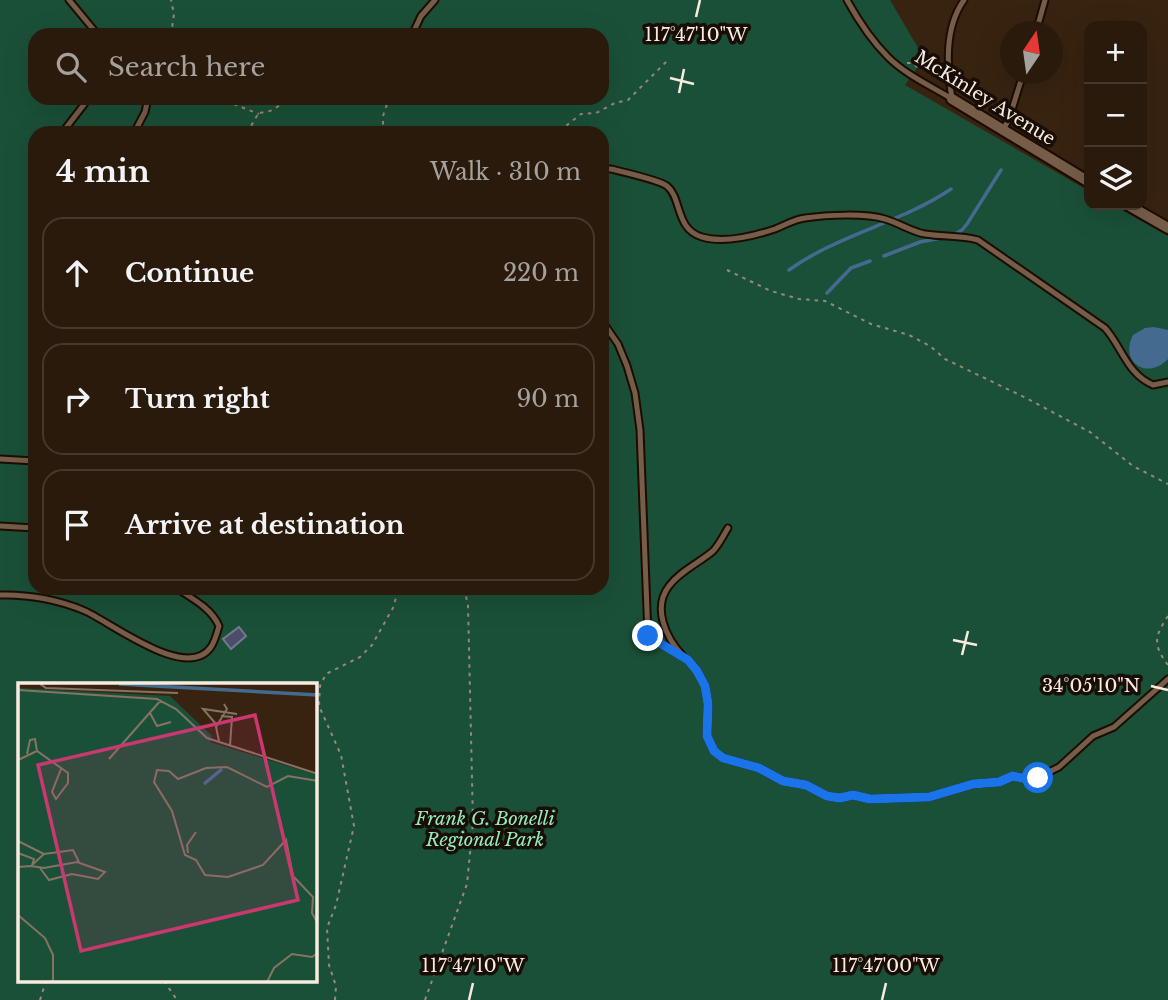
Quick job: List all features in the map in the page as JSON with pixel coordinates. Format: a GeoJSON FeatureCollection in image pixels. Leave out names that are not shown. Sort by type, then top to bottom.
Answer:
{"type":"FeatureCollection","features":[{"type":"Feature","properties":{"kind":"street","name":"McKinley Avenue"},"geometry":{"type":"LineString","coordinates":[[952,99],[1084,178]]}},
{"type":"Feature","properties":{"kind":"street"},"geometry":{"type":"LineString","coordinates":[[1137,210],[1168,228]]}},
{"type":"Feature","properties":{"kind":"lane"},"geometry":{"type":"LineString","coordinates":[[69,0],[93,28]]}},
{"type":"Feature","properties":{"kind":"lane"},"geometry":{"type":"LineString","coordinates":[[415,28],[421,16],[435,0]]}},
{"type":"Feature","properties":{"kind":"lane","name":"McKinley Avenue"},"geometry":{"type":"LineString","coordinates":[[847,0],[859,22],[888,57],[910,74],[952,99]]}},
{"type":"Feature","properties":{"kind":"lane"},"geometry":{"type":"LineString","coordinates":[[1039,21],[1045,0]]}},
{"type":"Feature","properties":{"kind":"lane"},"geometry":{"type":"LineString","coordinates":[[952,99],[949,42],[955,16],[962,1]]}},
{"type":"Feature","properties":{"kind":"lane"},"geometry":{"type":"LineString","coordinates":[[1003,130],[1020,84]]}},
{"type":"Feature","properties":{"kind":"lane"},"geometry":{"type":"LineString","coordinates":[[67,126],[84,105]]}},
{"type":"Feature","properties":{"kind":"lane"},"geometry":{"type":"LineString","coordinates":[[138,126],[146,105]]}},
{"type":"Feature","properties":{"kind":"lane"},"geometry":{"type":"LineString","coordinates":[[609,169],[667,186],[676,196],[677,208],[682,218],[693,232],[701,237],[747,237],[805,218],[858,216],[884,218],[924,234],[962,235],[978,240],[1105,328],[1138,376],[1153,385],[1168,382]]}},
{"type":"Feature","properties":{"kind":"lane"},"geometry":{"type":"LineString","coordinates":[[609,331],[627,366],[635,393],[640,430],[648,636],[688,660]]}},
{"type":"Feature","properties":{"kind":"lane"},"geometry":{"type":"LineString","coordinates":[[0,459],[28,461]]}},
{"type":"Feature","properties":{"kind":"lane"},"geometry":{"type":"LineString","coordinates":[[0,526],[28,528]]}},
{"type":"Feature","properties":{"kind":"lane"},"geometry":{"type":"LineString","coordinates":[[728,528],[714,550],[668,587],[661,613],[664,626],[678,650],[705,686],[708,704],[707,736],[714,751],[723,758],[759,768],[783,781],[806,785],[827,796],[840,798],[853,795],[870,799],[929,797],[973,784],[999,782],[1013,776],[1032,780],[1059,767],[1093,736],[1114,727],[1168,679]]}},
{"type":"Feature","properties":{"kind":"lane"},"geometry":{"type":"LineString","coordinates":[[0,596],[29,597],[66,604],[85,611],[158,651],[174,657],[200,656],[211,648],[219,626],[208,609],[187,595]]}},
{"type":"Feature","properties":{"kind":"path"},"geometry":{"type":"LineString","coordinates":[[171,0],[174,14],[172,28]]}},
{"type":"Feature","properties":{"kind":"path"},"geometry":{"type":"LineString","coordinates":[[566,126],[581,114],[596,113],[615,103],[628,100],[668,59]]}},
{"type":"Feature","properties":{"kind":"path"},"geometry":{"type":"LineString","coordinates":[[236,105],[259,114],[282,105]]}},
{"type":"Feature","properties":{"kind":"path"},"geometry":{"type":"LineString","coordinates":[[383,126],[387,105]]}},
{"type":"Feature","properties":{"kind":"path"},"geometry":{"type":"LineString","coordinates":[[251,126],[259,114]]}},
{"type":"Feature","properties":{"kind":"path"},"geometry":{"type":"LineString","coordinates":[[727,270],[771,291],[799,299],[825,301],[871,324],[908,335],[930,346],[945,359],[1090,432],[1133,466],[1168,484]]}},
{"type":"Feature","properties":{"kind":"path"},"geometry":{"type":"LineString","coordinates":[[335,1000],[336,986],[329,965],[327,928],[336,905],[354,827],[341,755],[319,706],[320,686],[326,674],[360,657],[372,645],[394,606],[395,595]]}},
{"type":"Feature","properties":{"kind":"path"},"geometry":{"type":"LineString","coordinates":[[425,1000],[467,884],[473,822],[466,595]]}},
{"type":"Feature","properties":{"kind":"path"},"geometry":{"type":"LineString","coordinates":[[1168,615],[1157,633],[1156,641],[1161,656],[1168,665]]}},
{"type":"Feature","properties":{"kind":"path"},"geometry":{"type":"LineString","coordinates":[[40,1000],[46,982]]}},
{"type":"Feature","properties":{"kind":"path"},"geometry":{"type":"LineString","coordinates":[[165,982],[177,1000]]}},
{"type":"Feature","properties":{"kind":"green space","name":"Frank G. Bonelli Regional Park"},"geometry":{"type":"Polygon","coordinates":[[[0,0],[890,0],[924,58],[905,85],[1084,188],[1084,210],[1122,210],[1168,236],[1168,1000],[0,1000],[0,0]]]}},
{"type":"Feature","properties":{"kind":"water"},"geometry":{"type":"Polygon","coordinates":[[[1145,328],[1168,330],[1168,359],[1152,368],[1144,368],[1132,360],[1130,345],[1133,335],[1145,328]]]}},
{"type":"Feature","properties":{"kind":"building"},"geometry":{"type":"Polygon","coordinates":[[[239,627],[246,636],[231,649],[223,639],[239,627]]]}},
{"type":"Feature","properties":{"kind":"waterway"},"geometry":{"type":"LineString","coordinates":[[954,235],[967,224],[1001,170]]}},
{"type":"Feature","properties":{"kind":"waterway"},"geometry":{"type":"LineString","coordinates":[[789,270],[828,247],[912,211],[951,189]]}},
{"type":"Feature","properties":{"kind":"waterway"},"geometry":{"type":"LineString","coordinates":[[884,256],[920,242],[946,237]]}},
{"type":"Feature","properties":{"kind":"waterway"},"geometry":{"type":"LineString","coordinates":[[827,293],[851,268],[870,261]]}},
{"type":"Feature","properties":{"kind":"route"},"geometry":{"type":"LineString","coordinates":[[648,636],[688,660],[697,671],[705,686],[708,704],[707,736],[714,751],[723,758],[759,768],[783,781],[806,785],[827,796],[840,798],[853,795],[870,799],[929,797],[973,784],[999,782],[1013,776],[1032,780],[1038,778]]}}]}
